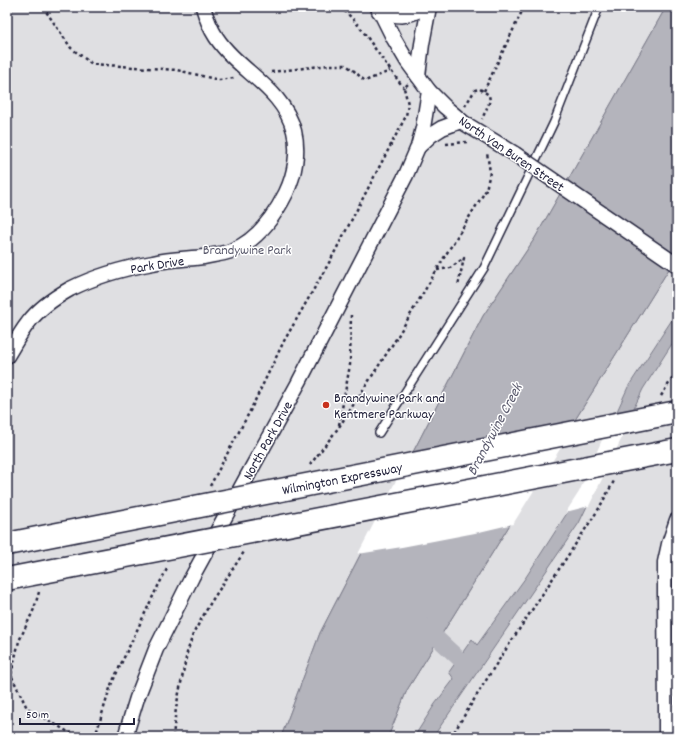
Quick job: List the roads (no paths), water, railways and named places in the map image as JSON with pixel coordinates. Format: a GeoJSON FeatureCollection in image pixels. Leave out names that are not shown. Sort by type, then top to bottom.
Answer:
{"type":"FeatureCollection","features":[{"type":"Feature","properties":{"kind":"highway","name":"Wilmington Expressway"},"geometry":{"type":"LineString","coordinates":[[7,544],[668,407]]}},
{"type":"Feature","properties":{"kind":"highway"},"geometry":{"type":"LineString","coordinates":[[7,579],[677,450]]}},
{"type":"Feature","properties":{"kind":"street","name":"Park Drive"},"geometry":{"type":"LineString","coordinates":[[7,356],[13,340],[40,310],[53,299],[71,289],[108,274],[129,268],[155,262],[204,257],[231,250],[243,245],[257,234],[279,207],[288,190],[294,169],[297,148],[290,118],[283,105],[235,59],[216,37],[208,22],[203,7]]}},
{"type":"Feature","properties":{"kind":"street","name":"North Van Buren Street"},"geometry":{"type":"LineString","coordinates":[[378,9],[394,16],[404,16],[428,7]]}},
{"type":"Feature","properties":{"kind":"street"},"geometry":{"type":"LineString","coordinates":[[418,76],[428,7]]}},
{"type":"Feature","properties":{"kind":"street","name":"North Van Buren Street"},"geometry":{"type":"LineString","coordinates":[[378,9],[407,60],[429,91],[445,107],[462,114],[515,154],[677,265]]}},
{"type":"Feature","properties":{"kind":"street","name":"North Park Drive"},"geometry":{"type":"LineString","coordinates":[[125,737],[137,698],[156,649],[192,577],[299,382],[406,175],[418,147],[423,128],[429,91]]}},
{"type":"Feature","properties":{"kind":"street","name":"North Park Drive"},"geometry":{"type":"LineString","coordinates":[[418,147],[431,135],[462,114]]}},
{"type":"Feature","properties":{"kind":"street"},"geometry":{"type":"LineString","coordinates":[[666,737],[666,562],[669,544],[677,520]]}},
{"type":"Feature","properties":{"kind":"lane"},"geometry":{"type":"LineString","coordinates":[[379,433],[484,268],[554,122],[599,7]]}},
{"type":"Feature","properties":{"kind":"water","name":"Brandywine Creek"},"geometry":{"type":"Polygon","coordinates":[[[666,7],[677,7],[677,256],[407,690],[388,737],[281,737],[320,633],[483,316],[535,238],[666,7]]]}},
{"type":"Feature","properties":{"kind":"water"},"geometry":{"type":"Polygon","coordinates":[[[677,312],[677,336],[643,389],[579,523],[433,737],[414,737],[435,704],[454,679],[449,672],[472,639],[477,645],[526,577],[580,493],[628,387],[677,312]]]}},
{"type":"Feature","properties":{"kind":"waterway"},"geometry":{"type":"LineString","coordinates":[[423,625],[468,667]]}},
{"type":"Feature","properties":{"kind":"place","name":"Brandywine Park and Kentmere Parkway"},"geometry":{"type":"Point","coordinates":[326,405]}},
{"type":"Feature","properties":{"kind":"park label","name":"Brandywine Park"},"geometry":{"type":"Point","coordinates":[247,249]}}]}
